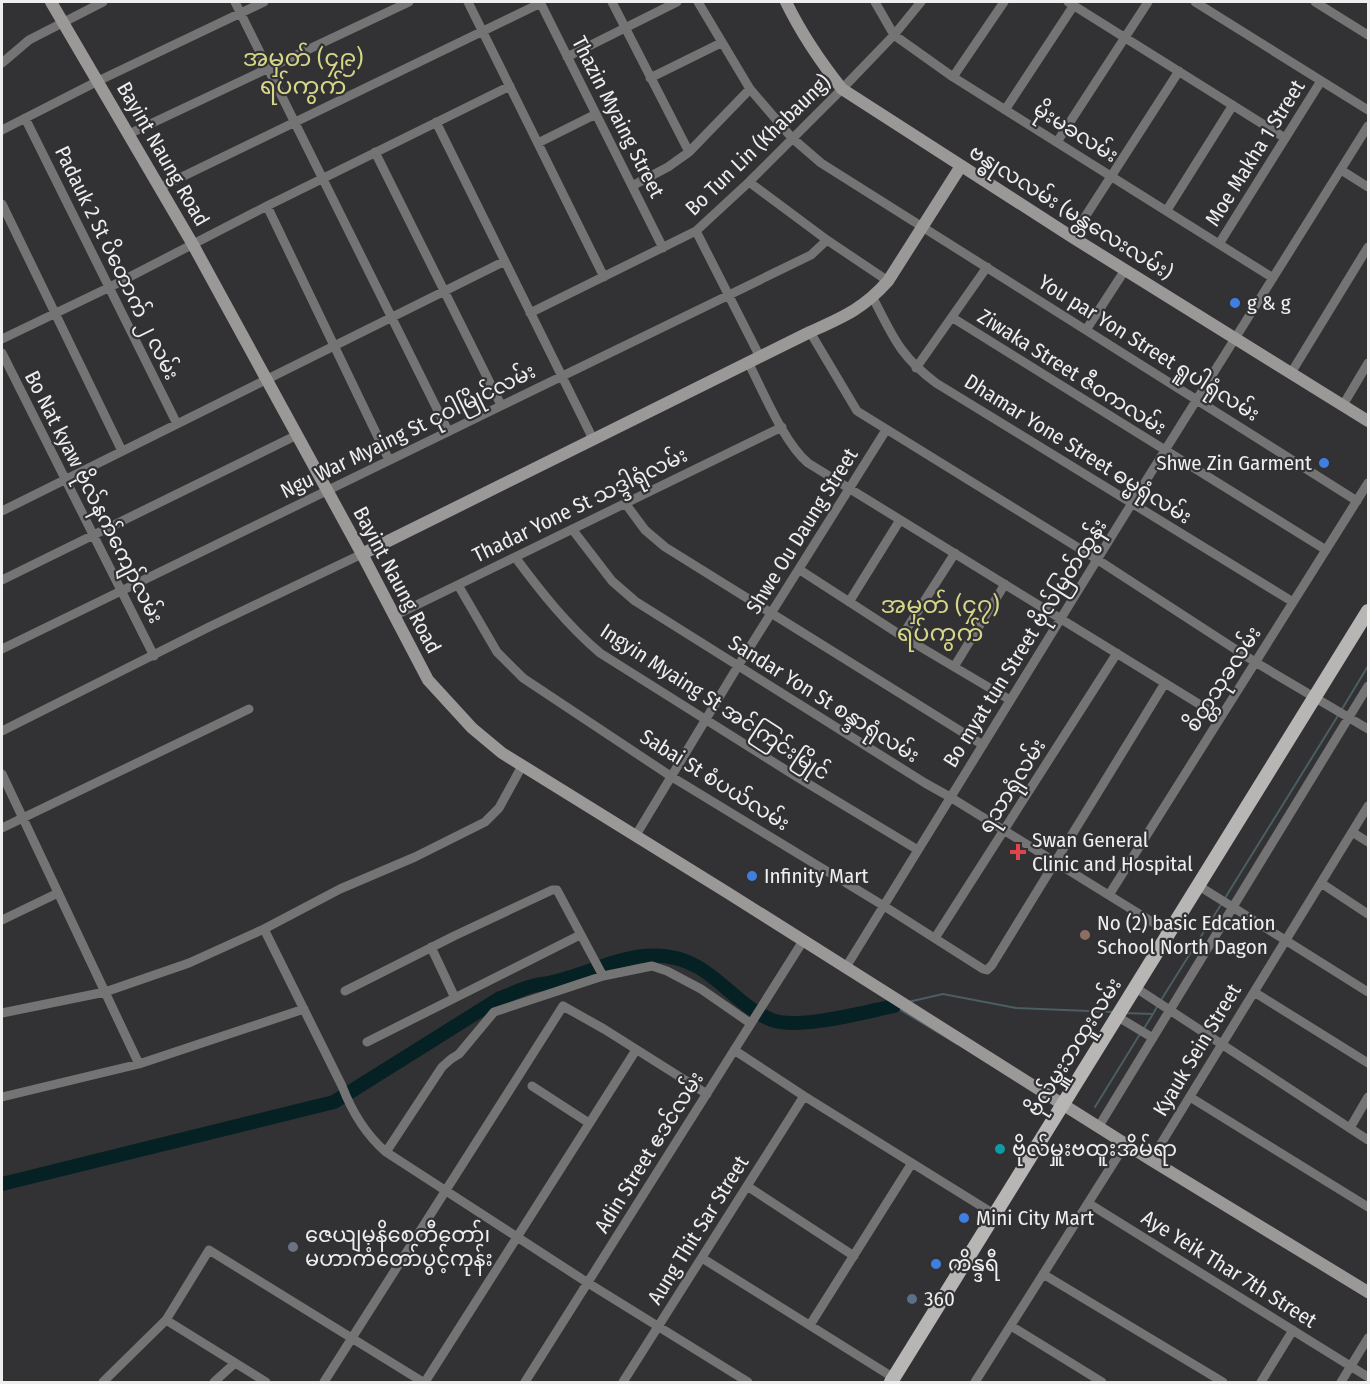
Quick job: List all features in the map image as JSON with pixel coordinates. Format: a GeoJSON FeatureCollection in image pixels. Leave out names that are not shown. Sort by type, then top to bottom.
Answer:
{"type":"FeatureCollection","features":[{"type":"Feature","properties":{"kind":"main road","name":"Bayint Naung Road"},"geometry":{"type":"LineString","coordinates":[[51,2],[192,243],[362,554],[428,680],[472,728],[522,766],[636,835],[1151,1160],[1368,1292]]}},
{"type":"Feature","properties":{"kind":"main road","name":"ဗန္ဓုလလမ်း (မန္တလေးလမ်း)"},"geometry":{"type":"LineString","coordinates":[[786,2],[802,35],[842,89],[1072,237],[1368,421]]}},
{"type":"Feature","properties":{"kind":"main road"},"geometry":{"type":"LineString","coordinates":[[362,554],[855,311],[873,298],[888,281],[961,166]]}},
{"type":"Feature","properties":{"kind":"main road","name":"ဗိုလ်မှူးဘထူးလမ်း"},"geometry":{"type":"LineString","coordinates":[[892,1380],[1063,1103],[1141,992],[1170,933],[1368,610]]}},
{"type":"Feature","properties":{"kind":"street"},"geometry":{"type":"LineString","coordinates":[[2,63],[29,40],[62,21],[103,2]]}},
{"type":"Feature","properties":{"kind":"street"},"geometry":{"type":"LineString","coordinates":[[236,2],[448,431]]}},
{"type":"Feature","properties":{"kind":"street"},"geometry":{"type":"LineString","coordinates":[[2,130],[98,81],[264,2]]}},
{"type":"Feature","properties":{"kind":"street"},"geometry":{"type":"LineString","coordinates":[[129,134],[409,2]]}},
{"type":"Feature","properties":{"kind":"street"},"geometry":{"type":"LineString","coordinates":[[468,2],[604,277]]}},
{"type":"Feature","properties":{"kind":"street"},"geometry":{"type":"LineString","coordinates":[[159,188],[540,2]]}},
{"type":"Feature","properties":{"kind":"street","name":"Thazin Myaing Street"},"geometry":{"type":"LineString","coordinates":[[540,2],[663,248]]}},
{"type":"Feature","properties":{"kind":"street"},"geometry":{"type":"LineString","coordinates":[[612,2],[689,152]]}},
{"type":"Feature","properties":{"kind":"street"},"geometry":{"type":"LineString","coordinates":[[567,57],[677,2]]}},
{"type":"Feature","properties":{"kind":"street","name":"You par Yon Street ရူပါရုံလမ်း"},"geometry":{"type":"LineString","coordinates":[[698,2],[750,89],[792,138],[820,164],[1357,501]]}},
{"type":"Feature","properties":{"kind":"street","name":"မိုးမခလမ်း"},"geometry":{"type":"LineString","coordinates":[[875,2],[894,35],[953,77],[1273,278]]}},
{"type":"Feature","properties":{"kind":"street","name":"Bo Tun Lin (Khabaung)"},"geometry":{"type":"LineString","coordinates":[[531,313],[696,231],[749,183],[842,89],[894,35],[921,2]]}},
{"type":"Feature","properties":{"kind":"street"},"geometry":{"type":"LineString","coordinates":[[953,77],[1004,2]]}},
{"type":"Feature","properties":{"kind":"street"},"geometry":{"type":"LineString","coordinates":[[1057,142],[1148,2]]}},
{"type":"Feature","properties":{"kind":"street"},"geometry":{"type":"LineString","coordinates":[[1195,2],[1368,110]]}},
{"type":"Feature","properties":{"kind":"street"},"geometry":{"type":"LineString","coordinates":[[1315,2],[1368,35]]}},
{"type":"Feature","properties":{"kind":"street"},"geometry":{"type":"LineString","coordinates":[[1005,110],[1071,3],[1285,138]]}},
{"type":"Feature","properties":{"kind":"street"},"geometry":{"type":"LineString","coordinates":[[650,78],[721,43]]}},
{"type":"Feature","properties":{"kind":"street"},"geometry":{"type":"LineString","coordinates":[[1072,237],[1179,71]]}},
{"type":"Feature","properties":{"kind":"street","name":"Moe Makha 1 Street"},"geometry":{"type":"LineString","coordinates":[[1219,244],[1321,81]]}},
{"type":"Feature","properties":{"kind":"street"},"geometry":{"type":"LineString","coordinates":[[2,339],[510,86]]}},
{"type":"Feature","properties":{"kind":"street"},"geometry":{"type":"LineString","coordinates":[[632,186],[668,167],[689,152],[750,89]]}},
{"type":"Feature","properties":{"kind":"street"},"geometry":{"type":"LineString","coordinates":[[1167,210],[1233,105]]}},
{"type":"Feature","properties":{"kind":"street"},"geometry":{"type":"LineString","coordinates":[[538,143],[596,114]]}},
{"type":"Feature","properties":{"kind":"street","name":"Padauk 2 St ပိတောက် ၂ လမ်း"},"geometry":{"type":"LineString","coordinates":[[26,118],[177,424]]}},
{"type":"Feature","properties":{"kind":"street"},"geometry":{"type":"LineString","coordinates":[[1273,158],[1297,119]]}},
{"type":"Feature","properties":{"kind":"street"},"geometry":{"type":"LineString","coordinates":[[436,122],[593,439]]}},
{"type":"Feature","properties":{"kind":"street","name":"Bo myat tun Street ဗိုလ်မြတ်ထွန်း"},"geometry":{"type":"LineString","coordinates":[[846,967],[1368,126]]}},
{"type":"Feature","properties":{"kind":"street"},"geometry":{"type":"LineString","coordinates":[[375,152],[501,405]]}},
{"type":"Feature","properties":{"kind":"street"},"geometry":{"type":"LineString","coordinates":[[1341,170],[1368,187]]}},
{"type":"Feature","properties":{"kind":"street"},"geometry":{"type":"LineString","coordinates":[[749,183],[826,240],[888,281]]}},
{"type":"Feature","properties":{"kind":"street"},"geometry":{"type":"LineString","coordinates":[[2,204],[122,451]]}},
{"type":"Feature","properties":{"kind":"street"},"geometry":{"type":"LineString","coordinates":[[267,206],[389,460]]}},
{"type":"Feature","properties":{"kind":"street"},"geometry":{"type":"LineString","coordinates":[[696,231],[727,295],[782,426],[800,457],[1220,717]]}},
{"type":"Feature","properties":{"kind":"street","name":"Ngu War Myaing St ငုဝါမြိုင်လမ်း"},"geometry":{"type":"LineString","coordinates":[[2,649],[812,255],[826,240]]}},
{"type":"Feature","properties":{"kind":"street"},"geometry":{"type":"LineString","coordinates":[[1291,373],[1368,248]]}},
{"type":"Feature","properties":{"kind":"street"},"geometry":{"type":"LineString","coordinates":[[2,508],[505,261]]}},
{"type":"Feature","properties":{"kind":"street"},"geometry":{"type":"LineString","coordinates":[[916,368],[987,267]]}},
{"type":"Feature","properties":{"kind":"street"},"geometry":{"type":"LineString","coordinates":[[1086,330],[1125,270]]}},
{"type":"Feature","properties":{"kind":"street","name":"Dhamar Yone Street ဓမ္မရုံလမ်း"},"geometry":{"type":"LineString","coordinates":[[873,298],[899,349],[916,368],[946,389],[1293,602]]}},
{"type":"Feature","properties":{"kind":"street","name":"Ziwaka Street ဇီဝကလမ်း"},"geometry":{"type":"LineString","coordinates":[[953,318],[1326,550]]}},
{"type":"Feature","properties":{"kind":"street"},"geometry":{"type":"LineString","coordinates":[[810,332],[857,411],[1098,560],[1256,662],[1368,729]]}},
{"type":"Feature","properties":{"kind":"street","name":"Bo Nat kyaw ဗိုလ်နက်ကျော်လမ်း"},"geometry":{"type":"LineString","coordinates":[[2,353],[154,656]]}},
{"type":"Feature","properties":{"kind":"street"},"geometry":{"type":"LineString","coordinates":[[1343,405],[1368,363]]}},
{"type":"Feature","properties":{"kind":"street","name":"Thadar Yone St သဒ္ဒါရုံလမ်း"},"geometry":{"type":"LineString","coordinates":[[394,616],[782,426]]}},
{"type":"Feature","properties":{"kind":"street","name":"Shwe Ou Daung Street"},"geometry":{"type":"LineString","coordinates":[[636,835],[738,666],[886,430]]}},
{"type":"Feature","properties":{"kind":"street"},"geometry":{"type":"LineString","coordinates":[[2,580],[297,435]]}},
{"type":"Feature","properties":{"kind":"street","name":"စိတ္တသုခလမ်း"},"geometry":{"type":"LineString","coordinates":[[1109,895],[1368,483]]}},
{"type":"Feature","properties":{"kind":"street"},"geometry":{"type":"LineString","coordinates":[[625,503],[645,530],[665,548],[983,745]]}},
{"type":"Feature","properties":{"kind":"street"},"geometry":{"type":"LineString","coordinates":[[849,602],[900,520]]}},
{"type":"Feature","properties":{"kind":"street","name":"Sandar Yon St စန္ဒာရုံလမ်း"},"geometry":{"type":"LineString","coordinates":[[572,529],[612,581],[635,601],[1170,933]]}},
{"type":"Feature","properties":{"kind":"street"},"geometry":{"type":"LineString","coordinates":[[902,636],[955,553]]}},
{"type":"Feature","properties":{"kind":"street"},"geometry":{"type":"LineString","coordinates":[[2,731],[209,627],[362,554]]}},
{"type":"Feature","properties":{"kind":"street","name":"Ingyin Myaing St အင်ကြင်းမြိုင်"},"geometry":{"type":"LineString","coordinates":[[515,557],[540,591],[579,635],[600,653],[706,721],[918,850]]}},
{"type":"Feature","properties":{"kind":"street"},"geometry":{"type":"LineString","coordinates":[[800,570],[902,636],[1010,700]]}},
{"type":"Feature","properties":{"kind":"street"},"geometry":{"type":"LineString","coordinates":[[954,667],[1005,584]]}},
{"type":"Feature","properties":{"kind":"street","name":"Sabai St စံပယ်လမ်း"},"geometry":{"type":"LineString","coordinates":[[458,585],[497,652],[523,678],[672,777],[983,969],[987,970],[992,965],[1056,862]]}},
{"type":"Feature","properties":{"kind":"street","name":"ရသာရုံလမ်း"},"geometry":{"type":"LineString","coordinates":[[936,938],[1117,653]]}},
{"type":"Feature","properties":{"kind":"street"},"geometry":{"type":"LineString","coordinates":[[1056,862],[1164,683]]}},
{"type":"Feature","properties":{"kind":"street"},"geometry":{"type":"LineString","coordinates":[[1099,1126],[1166,1009],[1232,907],[1368,686]]}},
{"type":"Feature","properties":{"kind":"street"},"geometry":{"type":"LineString","coordinates":[[2,828],[249,709]]}},
{"type":"Feature","properties":{"kind":"street"},"geometry":{"type":"LineString","coordinates":[[2,1013],[105,992],[189,963],[264,929],[340,889],[415,857],[485,822],[499,808],[522,766]]}},
{"type":"Feature","properties":{"kind":"street"},"geometry":{"type":"LineString","coordinates":[[2,774],[139,1064]]}},
{"type":"Feature","properties":{"kind":"street","name":"Kyauk Sein Street"},"geometry":{"type":"LineString","coordinates":[[1151,1160],[1368,806]]}},
{"type":"Feature","properties":{"kind":"street"},"geometry":{"type":"LineString","coordinates":[[1352,832],[1368,842]]}},
{"type":"Feature","properties":{"kind":"street"},"geometry":{"type":"LineString","coordinates":[[1321,883],[1368,914]]}},
{"type":"Feature","properties":{"kind":"street"},"geometry":{"type":"LineString","coordinates":[[1199,886],[1368,992]]}},
{"type":"Feature","properties":{"kind":"street"},"geometry":{"type":"LineString","coordinates":[[345,991],[431,947],[552,890],[556,890],[601,972]]}},
{"type":"Feature","properties":{"kind":"street"},"geometry":{"type":"LineString","coordinates":[[2,920],[58,892]]}},
{"type":"Feature","properties":{"kind":"street"},"geometry":{"type":"LineString","coordinates":[[264,929],[342,1086],[350,1108],[374,1141],[386,1152],[447,1192],[748,1383]]}},
{"type":"Feature","properties":{"kind":"street"},"geometry":{"type":"LineString","coordinates":[[367,1042],[580,935]]}},
{"type":"Feature","properties":{"kind":"street","name":"Adin Street ဧဒင်လမ်း"},"geometry":{"type":"LineString","coordinates":[[525,1383],[803,941]]}},
{"type":"Feature","properties":{"kind":"street"},"geometry":{"type":"LineString","coordinates":[[431,947],[455,998]]}},
{"type":"Feature","properties":{"kind":"street"},"geometry":{"type":"LineString","coordinates":[[386,1152],[442,1067],[459,1054],[494,1012],[512,1004],[601,972],[652,966],[666,970],[752,1020]]}},
{"type":"Feature","properties":{"kind":"street"},"geometry":{"type":"LineString","coordinates":[[1141,992],[1368,1140]]}},
{"type":"Feature","properties":{"kind":"street"},"geometry":{"type":"LineString","coordinates":[[1254,992],[1368,1063]]}},
{"type":"Feature","properties":{"kind":"street"},"geometry":{"type":"LineString","coordinates":[[324,1383],[563,1006],[707,1094]]}},
{"type":"Feature","properties":{"kind":"street"},"geometry":{"type":"LineString","coordinates":[[2,1097],[139,1064],[304,1009]]}},
{"type":"Feature","properties":{"kind":"street"},"geometry":{"type":"LineString","coordinates":[[1123,1020],[1150,1036]]}},
{"type":"Feature","properties":{"kind":"street"},"geometry":{"type":"LineString","coordinates":[[103,1383],[166,1320],[209,1250],[424,1383],[636,1050]]}},
{"type":"Feature","properties":{"kind":"street"},"geometry":{"type":"LineString","coordinates":[[734,1050],[994,1214]]}},
{"type":"Feature","properties":{"kind":"street"},"geometry":{"type":"LineString","coordinates":[[532,1086],[589,1124]]}},
{"type":"Feature","properties":{"kind":"street","name":"Aung Thit Sar Street"},"geometry":{"type":"LineString","coordinates":[[623,1383],[804,1096]]}},
{"type":"Feature","properties":{"kind":"street"},"geometry":{"type":"LineString","coordinates":[[1190,1097],[1368,1207]]}},
{"type":"Feature","properties":{"kind":"street"},"geometry":{"type":"LineString","coordinates":[[1350,1128],[1368,1097]]}},
{"type":"Feature","properties":{"kind":"street"},"geometry":{"type":"LineString","coordinates":[[978,1382],[1126,1143]]}},
{"type":"Feature","properties":{"kind":"street"},"geometry":{"type":"LineString","coordinates":[[810,1325],[912,1163]]}},
{"type":"Feature","properties":{"kind":"street"},"geometry":{"type":"LineString","coordinates":[[747,1186],[854,1256]]}},
{"type":"Feature","properties":{"kind":"street","name":"Aye Yeik Thar 7th Street"},"geometry":{"type":"LineString","coordinates":[[1088,1203],[1368,1377]]}},
{"type":"Feature","properties":{"kind":"street"},"geometry":{"type":"LineString","coordinates":[[702,1258],[810,1325],[892,1380]]}},
{"type":"Feature","properties":{"kind":"street"},"geometry":{"type":"LineString","coordinates":[[1043,1274],[1223,1383]]}},
{"type":"Feature","properties":{"kind":"street"},"geometry":{"type":"LineString","coordinates":[[166,1320],[266,1383]]}},
{"type":"Feature","properties":{"kind":"street"},"geometry":{"type":"LineString","coordinates":[[1011,1326],[1102,1383]]}},
{"type":"Feature","properties":{"kind":"street"},"geometry":{"type":"LineString","coordinates":[[1261,1383],[1293,1330]]}},
{"type":"Feature","properties":{"kind":"street"},"geometry":{"type":"LineString","coordinates":[[1341,1383],[1368,1338]]}},
{"type":"Feature","properties":{"kind":"street"},"geometry":{"type":"LineString","coordinates":[[214,1383],[235,1363]]}},
{"type":"Feature","properties":{"kind":"waterway"},"geometry":{"type":"LineString","coordinates":[[1342,709],[1368,666]]}},
{"type":"Feature","properties":{"kind":"waterway"},"geometry":{"type":"LineString","coordinates":[[1225,898],[1339,714]]}},
{"type":"Feature","properties":{"kind":"waterway"},"geometry":{"type":"LineString","coordinates":[[1161,1000],[1222,903]]}},
{"type":"Feature","properties":{"kind":"waterway"},"geometry":{"type":"LineString","coordinates":[[2,1184],[334,1102],[500,998],[627,959],[644,956],[680,959],[707,973],[752,1009],[772,1020],[784,1023],[815,1022],[894,1006]]}},
{"type":"Feature","properties":{"kind":"waterway"},"geometry":{"type":"LineString","coordinates":[[908,1002],[943,994],[1016,1008],[1113,1012]]}},
{"type":"Feature","properties":{"kind":"waterway"},"geometry":{"type":"LineString","coordinates":[[1124,1013],[1153,1014],[1158,1005]]}},
{"type":"Feature","properties":{"kind":"waterway"},"geometry":{"type":"LineString","coordinates":[[894,1006],[957,1044]]}},
{"type":"Feature","properties":{"kind":"waterway"},"geometry":{"type":"LineString","coordinates":[[1143,1030],[1153,1014]]}},
{"type":"Feature","properties":{"kind":"waterway"},"geometry":{"type":"LineString","coordinates":[[1095,1107],[1140,1034]]}},
{"type":"Feature","properties":{"kind":"place","name":"g & g"},"geometry":{"type":"Point","coordinates":[1235,303]}},
{"type":"Feature","properties":{"kind":"place","name":"Shwe Zin Garment"},"geometry":{"type":"Point","coordinates":[1324,463]}},
{"type":"Feature","properties":{"kind":"place","name":"Swan General Clinic and Hospital"},"geometry":{"type":"Point","coordinates":[1018,852]}},
{"type":"Feature","properties":{"kind":"place","name":"Infinity Mart"},"geometry":{"type":"Point","coordinates":[752,876]}},
{"type":"Feature","properties":{"kind":"place","name":"No (2) basic Edcation School North Dagon"},"geometry":{"type":"Point","coordinates":[1085,935]}},
{"type":"Feature","properties":{"kind":"place","name":"ဗိုလ်မှူးဗထူးအိမ်ရာ"},"geometry":{"type":"Point","coordinates":[1000,1149]}},
{"type":"Feature","properties":{"kind":"place","name":"Mini City Mart"},"geometry":{"type":"Point","coordinates":[964,1218]}},
{"type":"Feature","properties":{"kind":"place","name":"ဇေယျမုနိစေတီတော်၊ မဟာကံတော်ပွင့်ကုန်း"},"geometry":{"type":"Point","coordinates":[293,1247]}},
{"type":"Feature","properties":{"kind":"place","name":"ကိန္ဒရီ"},"geometry":{"type":"Point","coordinates":[936,1264]}},
{"type":"Feature","properties":{"kind":"place","name":"360"},"geometry":{"type":"Point","coordinates":[912,1299]}},
{"type":"Feature","properties":{"kind":"district","name":"အမှတ် (၄၉) ရပ်ကွက်"},"geometry":{"type":"Point","coordinates":[303,72]}},
{"type":"Feature","properties":{"kind":"district","name":"အမှတ် (၄၇) ရပ်ကွက်"},"geometry":{"type":"Point","coordinates":[940,619]}}]}
